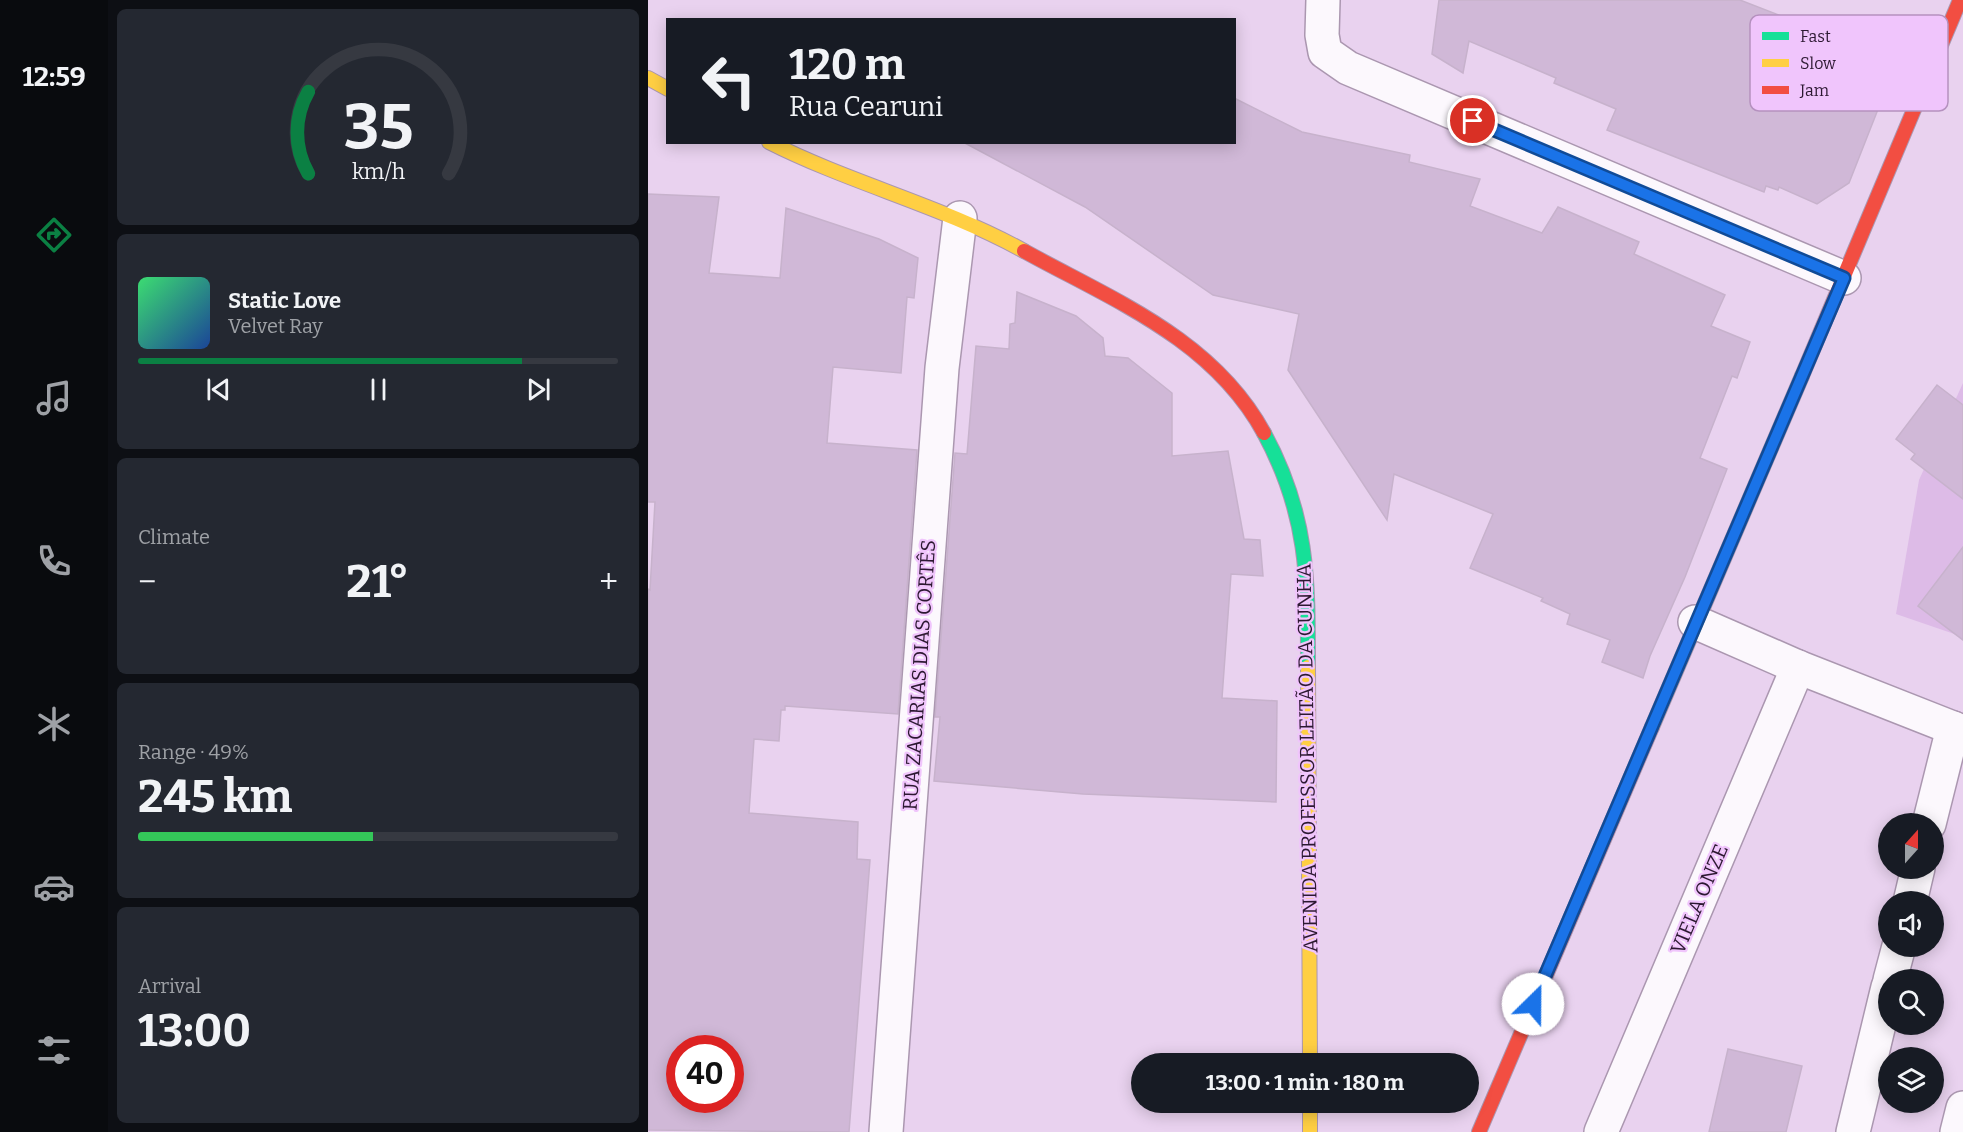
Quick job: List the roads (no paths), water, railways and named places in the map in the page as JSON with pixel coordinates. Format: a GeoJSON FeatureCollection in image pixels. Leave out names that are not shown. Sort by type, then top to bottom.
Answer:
{"type":"FeatureCollection","features":[{"type":"Feature","properties":{"kind":"street"},"geometry":{"type":"LineString","coordinates":[[1323,0],[1322,35],[1325,52],[1348,68],[1844,278]]}},
{"type":"Feature","properties":{"kind":"street"},"geometry":{"type":"LineString","coordinates":[[1948,29],[1960,0]]}},
{"type":"Feature","properties":{"kind":"street"},"geometry":{"type":"LineString","coordinates":[[648,78],[666,88]]}},
{"type":"Feature","properties":{"kind":"street"},"geometry":{"type":"LineString","coordinates":[[1479,1132],[1914,111]]}},
{"type":"Feature","properties":{"kind":"street","name":"AVENIDA PROFESSOR LEITÃO DA CUNHA"},"geometry":{"type":"LineString","coordinates":[[773,144],[846,177],[960,218],[1157,321],[1196,349],[1230,382],[1280,464],[1296,514],[1308,577],[1310,1053]]}},
{"type":"Feature","properties":{"kind":"street","name":"RUA ZACARIAS DIAS CORTÊS"},"geometry":{"type":"LineString","coordinates":[[886,1132],[942,368],[960,218]]}},
{"type":"Feature","properties":{"kind":"street"},"geometry":{"type":"LineString","coordinates":[[1695,622],[1797,667],[1958,730],[1932,813]]}},
{"type":"Feature","properties":{"kind":"street","name":"VIELA ONZE"},"geometry":{"type":"LineString","coordinates":[[1601,1132],[1797,667]]}},
{"type":"Feature","properties":{"kind":"street"},"geometry":{"type":"LineString","coordinates":[[1853,1132],[1878,1028]]}},
{"type":"Feature","properties":{"kind":"street"},"geometry":{"type":"LineString","coordinates":[[1957,1132],[1963,1108]]}},
{"type":"Feature","properties":{"kind":"street"},"geometry":{"type":"LineString","coordinates":[[1310,1113],[1310,1132]]}}]}
